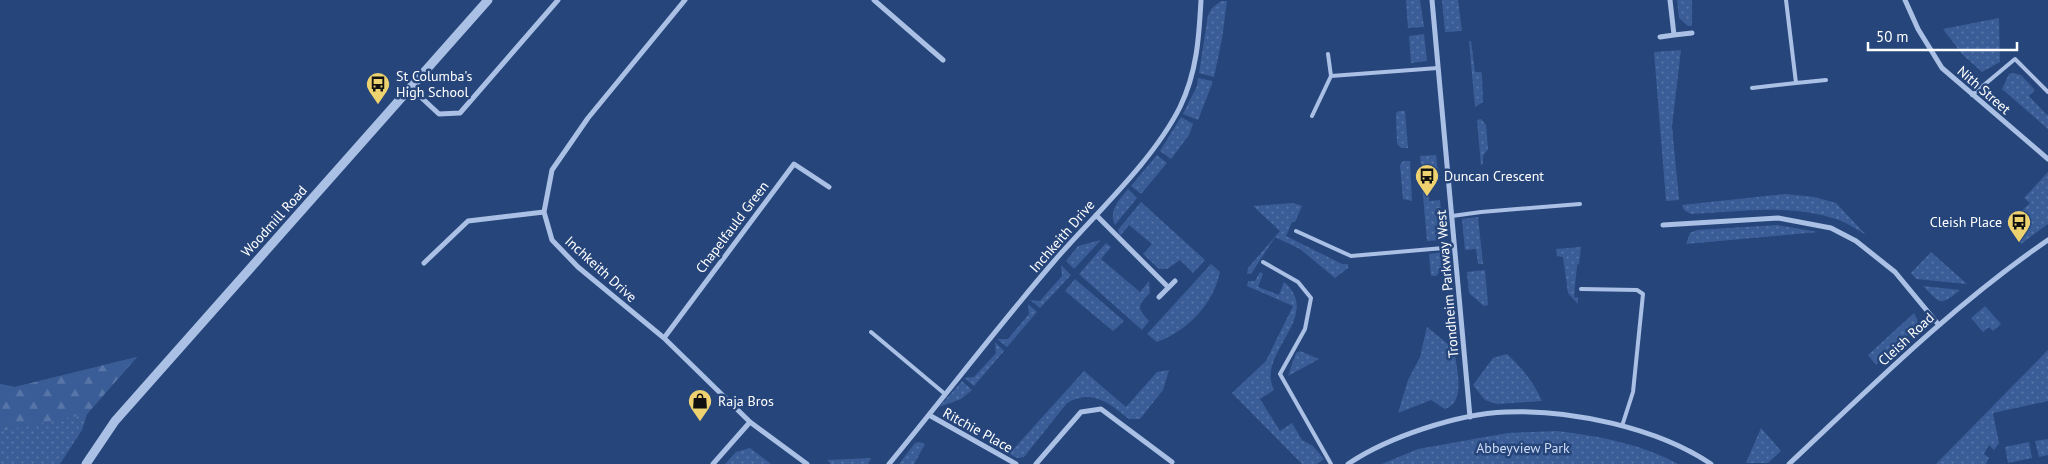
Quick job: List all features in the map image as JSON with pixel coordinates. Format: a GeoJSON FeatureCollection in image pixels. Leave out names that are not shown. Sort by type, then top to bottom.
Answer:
{"type":"FeatureCollection","features":[{"type":"Feature","properties":{"kind":"street","name":"Woodmill Road"},"geometry":{"type":"LineString","coordinates":[[86,464],[115,421],[488,0]]}},
{"type":"Feature","properties":{"kind":"street"},"geometry":{"type":"LineString","coordinates":[[410,88],[438,114],[460,113],[558,0]]}},
{"type":"Feature","properties":{"kind":"street","name":"Inchkeith Drive"},"geometry":{"type":"LineString","coordinates":[[685,0],[588,118],[552,170],[544,212],[552,240],[578,267],[664,338],[750,422],[807,464]]}},
{"type":"Feature","properties":{"kind":"street"},"geometry":{"type":"LineString","coordinates":[[874,0],[943,60]]}},
{"type":"Feature","properties":{"kind":"street","name":"Inchkeith Drive"},"geometry":{"type":"LineString","coordinates":[[889,464],[1004,320],[1164,136],[1192,78],[1198,51],[1201,0]]}},
{"type":"Feature","properties":{"kind":"street","name":"Trondheim Parkway West"},"geometry":{"type":"LineString","coordinates":[[1432,0],[1470,417]]}},
{"type":"Feature","properties":{"kind":"street"},"geometry":{"type":"LineString","coordinates":[[1670,0],[1674,35]]}},
{"type":"Feature","properties":{"kind":"street","name":"Nith Street"},"geometry":{"type":"LineString","coordinates":[[1905,0],[1918,29],[1942,68],[2048,159]]}},
{"type":"Feature","properties":{"kind":"street"},"geometry":{"type":"LineString","coordinates":[[1660,37],[1692,33]]}},
{"type":"Feature","properties":{"kind":"street","name":"Chapelfauld Green"},"geometry":{"type":"LineString","coordinates":[[664,338],[724,255],[794,164],[829,187]]}},
{"type":"Feature","properties":{"kind":"street"},"geometry":{"type":"LineString","coordinates":[[424,263],[468,221],[544,212]]}},
{"type":"Feature","properties":{"kind":"street"},"geometry":{"type":"LineString","coordinates":[[1096,215],[1168,287]]}},
{"type":"Feature","properties":{"kind":"street"},"geometry":{"type":"LineString","coordinates":[[1663,225],[1778,218],[1831,228],[1856,241],[1895,272],[1938,324]]}},
{"type":"Feature","properties":{"kind":"street","name":"Cleish Road"},"geometry":{"type":"LineString","coordinates":[[1789,464],[1938,324],[2006,269],[2048,240]]}},
{"type":"Feature","properties":{"kind":"street"},"geometry":{"type":"LineString","coordinates":[[1159,296],[1175,281]]}},
{"type":"Feature","properties":{"kind":"street"},"geometry":{"type":"LineString","coordinates":[[1036,464],[1080,412],[1101,409],[1172,462]]}},
{"type":"Feature","properties":{"kind":"street"},"geometry":{"type":"LineString","coordinates":[[1348,464],[1362,455],[1411,433],[1470,417],[1506,412],[1529,412],[1587,418],[1622,426],[1662,438],[1693,452],[1711,464]]}},
{"type":"Feature","properties":{"kind":"street","name":"Ritchie Place"},"geometry":{"type":"LineString","coordinates":[[929,415],[1016,464]]}},
{"type":"Feature","properties":{"kind":"street"},"geometry":{"type":"LineString","coordinates":[[713,464],[750,422]]}},
{"type":"Feature","properties":{"kind":"lane"},"geometry":{"type":"LineString","coordinates":[[1786,0],[1796,83]]}},
{"type":"Feature","properties":{"kind":"lane"},"geometry":{"type":"LineString","coordinates":[[1312,116],[1331,76],[1328,54]]}},
{"type":"Feature","properties":{"kind":"lane"},"geometry":{"type":"LineString","coordinates":[[1972,95],[2015,59],[2048,92]]}},
{"type":"Feature","properties":{"kind":"lane"},"geometry":{"type":"LineString","coordinates":[[1331,76],[1438,68]]}},
{"type":"Feature","properties":{"kind":"lane"},"geometry":{"type":"LineString","coordinates":[[1752,88],[1826,80]]}},
{"type":"Feature","properties":{"kind":"lane"},"geometry":{"type":"LineString","coordinates":[[1452,216],[1580,204]]}},
{"type":"Feature","properties":{"kind":"lane"},"geometry":{"type":"LineString","coordinates":[[1296,231],[1351,256],[1455,247]]}},
{"type":"Feature","properties":{"kind":"lane"},"geometry":{"type":"LineString","coordinates":[[1263,262],[1298,282],[1311,298],[1305,329],[1280,374],[1331,464]]}},
{"type":"Feature","properties":{"kind":"lane"},"geometry":{"type":"LineString","coordinates":[[1581,289],[1637,290],[1644,294],[1633,392],[1622,426]]}},
{"type":"Feature","properties":{"kind":"lane"},"geometry":{"type":"LineString","coordinates":[[871,332],[945,394]]}},
{"type":"Feature","properties":{"kind":"green space"},"geometry":{"type":"Polygon","coordinates":[[[1406,0],[1420,0],[1424,27],[1408,28],[1406,0]]]}},
{"type":"Feature","properties":{"kind":"green space"},"geometry":{"type":"Polygon","coordinates":[[[1442,0],[1458,0],[1462,31],[1445,32],[1442,0]]]}},
{"type":"Feature","properties":{"kind":"green space"},"geometry":{"type":"Polygon","coordinates":[[[1677,0],[1692,0],[1692,26],[1688,26],[1679,18],[1677,0]]]}},
{"type":"Feature","properties":{"kind":"green space"},"geometry":{"type":"Polygon","coordinates":[[[1221,1],[1227,1],[1214,77],[1199,73],[1208,15],[1212,8],[1221,1]]]}},
{"type":"Feature","properties":{"kind":"green space"},"geometry":{"type":"Polygon","coordinates":[[[1999,18],[2000,62],[1982,72],[1962,54],[1943,29],[1999,18]]]}},
{"type":"Feature","properties":{"kind":"green space"},"geometry":{"type":"Polygon","coordinates":[[[1424,34],[1427,61],[1411,63],[1409,36],[1424,34]]]}},
{"type":"Feature","properties":{"kind":"green space"},"geometry":{"type":"Polygon","coordinates":[[[1469,41],[1471,41],[1475,72],[1481,72],[1482,75],[1483,102],[1475,107],[1469,41]]]}},
{"type":"Feature","properties":{"kind":"green space"},"geometry":{"type":"Polygon","coordinates":[[[1681,50],[1672,126],[1679,200],[1666,201],[1654,52],[1681,50]]]}},
{"type":"Feature","properties":{"kind":"green space"},"geometry":{"type":"Polygon","coordinates":[[[2009,74],[2021,75],[2035,90],[2029,96],[2048,114],[2048,129],[2002,89],[2009,74]]]}},
{"type":"Feature","properties":{"kind":"green space"},"geometry":{"type":"Polygon","coordinates":[[[1198,78],[1212,81],[1212,84],[1198,120],[1183,114],[1197,86],[1198,78]]]}},
{"type":"Feature","properties":{"kind":"green space"},"geometry":{"type":"Polygon","coordinates":[[[1405,111],[1408,148],[1401,148],[1397,144],[1396,113],[1405,111]]]}},
{"type":"Feature","properties":{"kind":"green space"},"geometry":{"type":"Polygon","coordinates":[[[1181,117],[1193,124],[1189,135],[1171,159],[1160,151],[1181,117]]]}},
{"type":"Feature","properties":{"kind":"green space"},"geometry":{"type":"Polygon","coordinates":[[[1481,119],[1486,125],[1488,149],[1483,156],[1481,166],[1477,120],[1481,119]]]}},
{"type":"Feature","properties":{"kind":"green space"},"geometry":{"type":"Polygon","coordinates":[[[1157,155],[1167,163],[1141,194],[1131,186],[1157,155]]]}},
{"type":"Feature","properties":{"kind":"green space"},"geometry":{"type":"Polygon","coordinates":[[[1436,155],[1438,176],[1422,177],[1420,156],[1436,155]]]}},
{"type":"Feature","properties":{"kind":"green space"},"geometry":{"type":"Polygon","coordinates":[[[1403,161],[1410,161],[1412,201],[1403,199],[1400,165],[1403,161]]]}},
{"type":"Feature","properties":{"kind":"green space"},"geometry":{"type":"Polygon","coordinates":[[[2048,172],[2048,224],[2021,244],[2007,226],[2030,203],[2024,198],[2048,172]]]}},
{"type":"Feature","properties":{"kind":"green space"},"geometry":{"type":"Polygon","coordinates":[[[1422,184],[1428,184],[1429,201],[1440,200],[1444,240],[1427,241],[1422,184]]]}},
{"type":"Feature","properties":{"kind":"green space"},"geometry":{"type":"Polygon","coordinates":[[[1128,189],[1137,198],[1115,225],[1113,220],[1114,210],[1128,189]]]}},
{"type":"Feature","properties":{"kind":"green space"},"geometry":{"type":"Polygon","coordinates":[[[1785,194],[1814,197],[1836,203],[1866,235],[1839,220],[1803,212],[1765,210],[1691,214],[1684,210],[1682,205],[1785,194]]]}},
{"type":"Feature","properties":{"kind":"green space"},"geometry":{"type":"Polygon","coordinates":[[[1141,202],[1205,260],[1193,273],[1180,260],[1167,269],[1159,269],[1143,254],[1152,244],[1129,225],[1120,236],[1118,230],[1141,202]]]}},
{"type":"Feature","properties":{"kind":"green space"},"geometry":{"type":"Polygon","coordinates":[[[1293,203],[1302,206],[1286,236],[1342,264],[1348,264],[1348,268],[1335,278],[1300,249],[1275,237],[1251,274],[1247,274],[1248,268],[1280,231],[1253,206],[1293,203]]]}},
{"type":"Feature","properties":{"kind":"green space"},"geometry":{"type":"Polygon","coordinates":[[[1478,217],[1483,264],[1478,264],[1476,249],[1465,250],[1462,219],[1478,217]]]}},
{"type":"Feature","properties":{"kind":"green space"},"geometry":{"type":"Polygon","coordinates":[[[1777,225],[1818,232],[1686,244],[1690,233],[1697,230],[1777,225]]]}},
{"type":"Feature","properties":{"kind":"green space"},"geometry":{"type":"Polygon","coordinates":[[[1101,240],[1074,269],[1066,261],[1078,246],[1101,240]]]}},
{"type":"Feature","properties":{"kind":"green space"},"geometry":{"type":"Polygon","coordinates":[[[1106,243],[1111,247],[1101,259],[1140,292],[1149,281],[1150,293],[1140,307],[1142,313],[1149,321],[1142,330],[1079,274],[1106,243]]]}},
{"type":"Feature","properties":{"kind":"green space"},"geometry":{"type":"Polygon","coordinates":[[[1581,247],[1574,297],[1578,298],[1578,304],[1568,293],[1563,257],[1557,256],[1556,249],[1581,247]]]}},
{"type":"Feature","properties":{"kind":"green space"},"geometry":{"type":"Polygon","coordinates":[[[1446,252],[1447,262],[1436,276],[1431,276],[1429,254],[1446,252]]]}},
{"type":"Feature","properties":{"kind":"green space"},"geometry":{"type":"Polygon","coordinates":[[[1931,252],[1967,284],[1916,279],[1911,273],[1931,252]]]}},
{"type":"Feature","properties":{"kind":"green space"},"geometry":{"type":"Polygon","coordinates":[[[1211,264],[1220,272],[1217,284],[1205,306],[1179,331],[1157,342],[1147,334],[1211,264]]]}},
{"type":"Feature","properties":{"kind":"green space"},"geometry":{"type":"Polygon","coordinates":[[[1061,265],[1071,275],[1040,308],[1030,300],[1040,301],[1062,276],[1061,265]]]}},
{"type":"Feature","properties":{"kind":"green space"},"geometry":{"type":"Polygon","coordinates":[[[1485,270],[1488,305],[1484,306],[1469,293],[1467,272],[1485,270]]]}},
{"type":"Feature","properties":{"kind":"green space"},"geometry":{"type":"Polygon","coordinates":[[[1260,272],[1263,274],[1258,287],[1279,295],[1284,282],[1294,295],[1297,308],[1287,335],[1273,362],[1271,376],[1274,390],[1260,399],[1280,431],[1292,423],[1302,440],[1313,446],[1324,459],[1317,464],[1302,464],[1232,393],[1266,361],[1293,306],[1247,286],[1248,281],[1255,281],[1260,272]]]}},
{"type":"Feature","properties":{"kind":"green space"},"geometry":{"type":"Polygon","coordinates":[[[1075,279],[1124,321],[1113,331],[1065,291],[1075,279]]]}},
{"type":"Feature","properties":{"kind":"green space"},"geometry":{"type":"Polygon","coordinates":[[[1923,286],[1960,290],[1948,299],[1940,301],[1933,297],[1923,286]]]}},
{"type":"Feature","properties":{"kind":"green space"},"geometry":{"type":"Polygon","coordinates":[[[1028,304],[1037,312],[1007,347],[997,339],[1008,339],[1029,314],[1028,304]]]}},
{"type":"Feature","properties":{"kind":"green space"},"geometry":{"type":"Polygon","coordinates":[[[1985,306],[2001,324],[1993,331],[1989,327],[1983,332],[1971,318],[1985,306]]]}},
{"type":"Feature","properties":{"kind":"green space"},"geometry":{"type":"Polygon","coordinates":[[[1914,313],[1918,326],[1876,365],[1868,355],[1914,313]]]}},
{"type":"Feature","properties":{"kind":"green space"},"geometry":{"type":"Polygon","coordinates":[[[1427,327],[1454,349],[1458,374],[1456,399],[1452,405],[1445,409],[1431,400],[1398,413],[1408,380],[1420,357],[1427,327]]]}},
{"type":"Feature","properties":{"kind":"green space"},"geometry":{"type":"Polygon","coordinates":[[[995,342],[1004,351],[974,386],[964,378],[974,377],[996,353],[995,342]]]}},
{"type":"Feature","properties":{"kind":"green space"},"geometry":{"type":"Polygon","coordinates":[[[2048,350],[2048,401],[1993,413],[1999,443],[1994,450],[1989,445],[1984,454],[1989,458],[1986,464],[1936,464],[2048,350]]]}},
{"type":"Feature","properties":{"kind":"green space"},"geometry":{"type":"Polygon","coordinates":[[[1300,351],[1319,359],[1288,376],[1296,353],[1300,351]]]}},
{"type":"Feature","properties":{"kind":"green space"},"geometry":{"type":"Polygon","coordinates":[[[1507,354],[1527,375],[1542,401],[1497,404],[1485,400],[1473,385],[1493,358],[1507,354]]]}},
{"type":"Feature","properties":{"kind":"green space"},"geometry":{"type":"Polygon","coordinates":[[[137,357],[87,414],[82,430],[60,464],[0,464],[0,384],[15,387],[137,357]]]}},
{"type":"Feature","properties":{"kind":"green space"},"geometry":{"type":"Polygon","coordinates":[[[137,357],[87,414],[0,431],[0,384],[15,387],[137,357]]]}},
{"type":"Feature","properties":{"kind":"green space"},"geometry":{"type":"Polygon","coordinates":[[[1169,370],[1163,390],[1140,419],[1129,419],[1101,400],[1085,397],[1076,399],[1067,403],[1024,457],[1017,458],[1009,454],[1084,371],[1126,407],[1157,372],[1169,370]]]}},
{"type":"Feature","properties":{"kind":"green space"},"geometry":{"type":"Polygon","coordinates":[[[962,381],[972,390],[961,399],[939,407],[962,381]]]}},
{"type":"Feature","properties":{"kind":"green space"},"geometry":{"type":"Polygon","coordinates":[[[1761,428],[1781,451],[1768,463],[1746,463],[1761,428]]]}},
{"type":"Feature","properties":{"kind":"green space","name":"Abbeyview Park"},"geometry":{"type":"Polygon","coordinates":[[[1557,431],[1588,435],[1635,446],[1678,464],[1382,464],[1418,449],[1508,433],[1557,431]]]}},
{"type":"Feature","properties":{"kind":"green space"},"geometry":{"type":"Polygon","coordinates":[[[2048,439],[2048,455],[2039,457],[2035,441],[2048,439]]]}},
{"type":"Feature","properties":{"kind":"green space"},"geometry":{"type":"Polygon","coordinates":[[[2029,442],[2032,458],[2008,463],[2005,447],[2029,442]]]}},
{"type":"Feature","properties":{"kind":"green space"},"geometry":{"type":"Polygon","coordinates":[[[915,443],[925,444],[914,464],[899,464],[915,443]]]}},
{"type":"Feature","properties":{"kind":"green space"},"geometry":{"type":"Polygon","coordinates":[[[750,448],[771,464],[725,464],[736,452],[750,448]]]}},
{"type":"Feature","properties":{"kind":"green space"},"geometry":{"type":"Polygon","coordinates":[[[871,458],[868,464],[831,464],[827,460],[871,458]]]}},
{"type":"Feature","properties":{"kind":"place","name":"St Columba's High School"},"geometry":{"type":"Point","coordinates":[378,105]}},
{"type":"Feature","properties":{"kind":"place","name":"Duncan Crescent"},"geometry":{"type":"Point","coordinates":[1427,197]}},
{"type":"Feature","properties":{"kind":"place","name":"Cleish Place"},"geometry":{"type":"Point","coordinates":[2019,243]}},
{"type":"Feature","properties":{"kind":"place","name":"Raja Bros"},"geometry":{"type":"Point","coordinates":[700,422]}}]}
